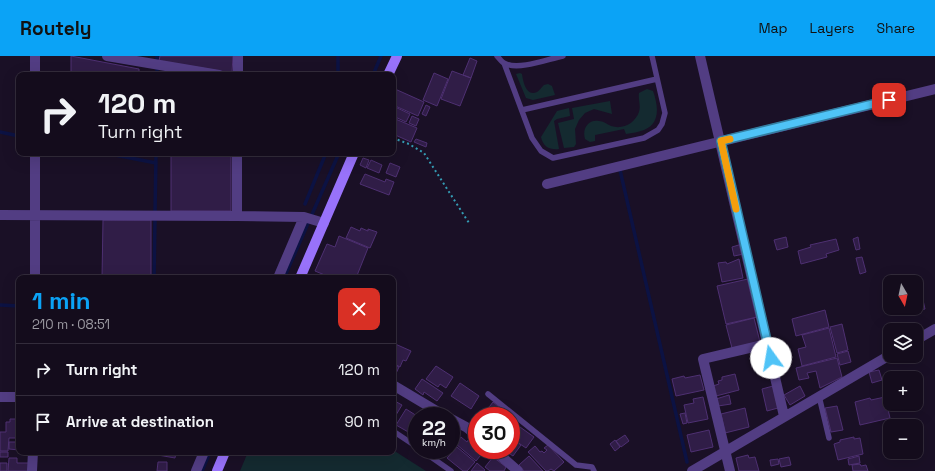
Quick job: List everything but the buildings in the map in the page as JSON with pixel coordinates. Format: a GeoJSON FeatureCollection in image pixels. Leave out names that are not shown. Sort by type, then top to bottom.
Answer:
{"type":"FeatureCollection","features":[{"type":"Feature","properties":{"kind":"street"},"geometry":{"type":"LineString","coordinates":[[35,56],[35,72]]}},
{"type":"Feature","properties":{"kind":"street"},"geometry":{"type":"LineString","coordinates":[[107,56],[201,72]]}},
{"type":"Feature","properties":{"kind":"street"},"geometry":{"type":"LineString","coordinates":[[238,56],[238,72]]}},
{"type":"Feature","properties":{"kind":"street"},"geometry":{"type":"LineString","coordinates":[[389,72],[397,56]]}},
{"type":"Feature","properties":{"kind":"street"},"geometry":{"type":"LineString","coordinates":[[700,56],[784,416]]}},
{"type":"Feature","properties":{"kind":"street"},"geometry":{"type":"LineString","coordinates":[[547,184],[935,89]]}},
{"type":"Feature","properties":{"kind":"street"},"geometry":{"type":"LineString","coordinates":[[35,156],[35,275]]}},
{"type":"Feature","properties":{"kind":"street"},"geometry":{"type":"LineString","coordinates":[[237,156],[237,216]]}},
{"type":"Feature","properties":{"kind":"street"},"geometry":{"type":"LineString","coordinates":[[280,275],[312,219],[352,156]]}},
{"type":"Feature","properties":{"kind":"street"},"geometry":{"type":"LineString","coordinates":[[0,215],[237,216],[312,219]]}},
{"type":"Feature","properties":{"kind":"street"},"geometry":{"type":"LineString","coordinates":[[301,275],[312,219]]}},
{"type":"Feature","properties":{"kind":"street"},"geometry":{"type":"LineString","coordinates":[[923,336],[935,328]]}},
{"type":"Feature","properties":{"kind":"street"},"geometry":{"type":"LineString","coordinates":[[730,471],[703,360],[767,344]]}},
{"type":"Feature","properties":{"kind":"street"},"geometry":{"type":"LineString","coordinates":[[692,471],[883,359]]}},
{"type":"Feature","properties":{"kind":"street"},"geometry":{"type":"LineString","coordinates":[[396,387],[430,407]]}},
{"type":"Feature","properties":{"kind":"street"},"geometry":{"type":"LineString","coordinates":[[0,397],[16,397]]}},
{"type":"Feature","properties":{"kind":"street"},"geometry":{"type":"LineString","coordinates":[[32,471],[33,455]]}},
{"type":"Feature","properties":{"kind":"street"},"geometry":{"type":"LineString","coordinates":[[196,471],[203,455]]}},
{"type":"Feature","properties":{"kind":"street"},"geometry":{"type":"LineString","coordinates":[[216,471],[224,455]]}},
{"type":"Feature","properties":{"kind":"street"},"geometry":{"type":"LineString","coordinates":[[504,459],[518,471]]}},
{"type":"Feature","properties":{"kind":"lane"},"geometry":{"type":"LineString","coordinates":[[497,56],[504,63],[536,144],[541,151],[553,158],[644,138],[658,130],[662,124],[665,113],[652,56]]}},
{"type":"Feature","properties":{"kind":"lane"},"geometry":{"type":"LineString","coordinates":[[504,63],[514,66],[523,66],[551,57],[563,56]]}},
{"type":"Feature","properties":{"kind":"lane"},"geometry":{"type":"LineString","coordinates":[[522,110],[657,79]]}},
{"type":"Feature","properties":{"kind":"lane"},"geometry":{"type":"LineString","coordinates":[[488,394],[576,465],[592,467],[594,471]]}},
{"type":"Feature","properties":{"kind":"lane"},"geometry":{"type":"LineString","coordinates":[[819,396],[829,438]]}},
{"type":"Feature","properties":{"kind":"lane"},"geometry":{"type":"LineString","coordinates":[[396,433],[408,441]]}},
{"type":"Feature","properties":{"kind":"lane"},"geometry":{"type":"LineString","coordinates":[[434,459],[451,471]]}},
{"type":"Feature","properties":{"kind":"path"},"geometry":{"type":"LineString","coordinates":[[396,139],[409,144],[424,153],[470,223]]}},
{"type":"Feature","properties":{"kind":"green space"},"geometry":{"type":"Polygon","coordinates":[[[516,74],[522,74],[526,88],[530,92],[537,92],[544,85],[548,84],[552,86],[555,95],[533,100],[526,98],[516,74]]]}},
{"type":"Feature","properties":{"kind":"green space"},"geometry":{"type":"Polygon","coordinates":[[[647,89],[653,91],[657,108],[656,118],[649,127],[642,131],[626,134],[624,129],[595,135],[595,141],[590,142],[585,139],[585,128],[589,123],[600,121],[611,126],[620,127],[628,125],[632,122],[639,112],[639,93],[647,89]]]}},
{"type":"Feature","properties":{"kind":"green space"},"geometry":{"type":"Polygon","coordinates":[[[610,101],[612,114],[594,109],[585,113],[579,120],[575,129],[576,144],[574,147],[564,148],[558,123],[574,119],[572,108],[610,101]]]}},
{"type":"Feature","properties":{"kind":"green space"},"geometry":{"type":"Polygon","coordinates":[[[569,108],[570,116],[554,121],[559,149],[547,147],[543,143],[541,137],[557,111],[569,108]]]}},
{"type":"Feature","properties":{"kind":"green space"},"geometry":{"type":"Polygon","coordinates":[[[396,452],[426,471],[240,471],[247,455],[396,455],[396,452]]]}},
{"type":"Feature","properties":{"kind":"waterway"},"geometry":{"type":"LineString","coordinates":[[338,56],[338,72]]}},
{"type":"Feature","properties":{"kind":"waterway"},"geometry":{"type":"LineString","coordinates":[[374,72],[381,56]]}},
{"type":"Feature","properties":{"kind":"waterway"},"geometry":{"type":"LineString","coordinates":[[157,67],[157,72]]}},
{"type":"Feature","properties":{"kind":"waterway"},"geometry":{"type":"LineString","coordinates":[[0,132],[16,135]]}},
{"type":"Feature","properties":{"kind":"waterway"},"geometry":{"type":"LineString","coordinates":[[120,156],[156,163]]}},
{"type":"Feature","properties":{"kind":"waterway"},"geometry":{"type":"LineString","coordinates":[[155,213],[156,156]]}},
{"type":"Feature","properties":{"kind":"waterway"},"geometry":{"type":"LineString","coordinates":[[305,204],[325,156]]}},
{"type":"Feature","properties":{"kind":"waterway"},"geometry":{"type":"LineString","coordinates":[[285,275],[338,156]]}},
{"type":"Feature","properties":{"kind":"waterway"},"geometry":{"type":"LineString","coordinates":[[620,170],[687,462]]}},
{"type":"Feature","properties":{"kind":"waterway"},"geometry":{"type":"LineString","coordinates":[[154,275],[155,219]]}},
{"type":"Feature","properties":{"kind":"waterway"},"geometry":{"type":"LineString","coordinates":[[0,305],[16,306]]}},
{"type":"Feature","properties":{"kind":"waterway"},"geometry":{"type":"LineString","coordinates":[[202,471],[209,455]]}},
{"type":"Feature","properties":{"kind":"slow traffic"},"geometry":{"type":"LineString","coordinates":[[730,139],[721,141],[736,209]]}},
{"type":"Feature","properties":{"kind":"route"},"geometry":{"type":"LineString","coordinates":[[771,358],[721,141],[889,100]]}}]}
